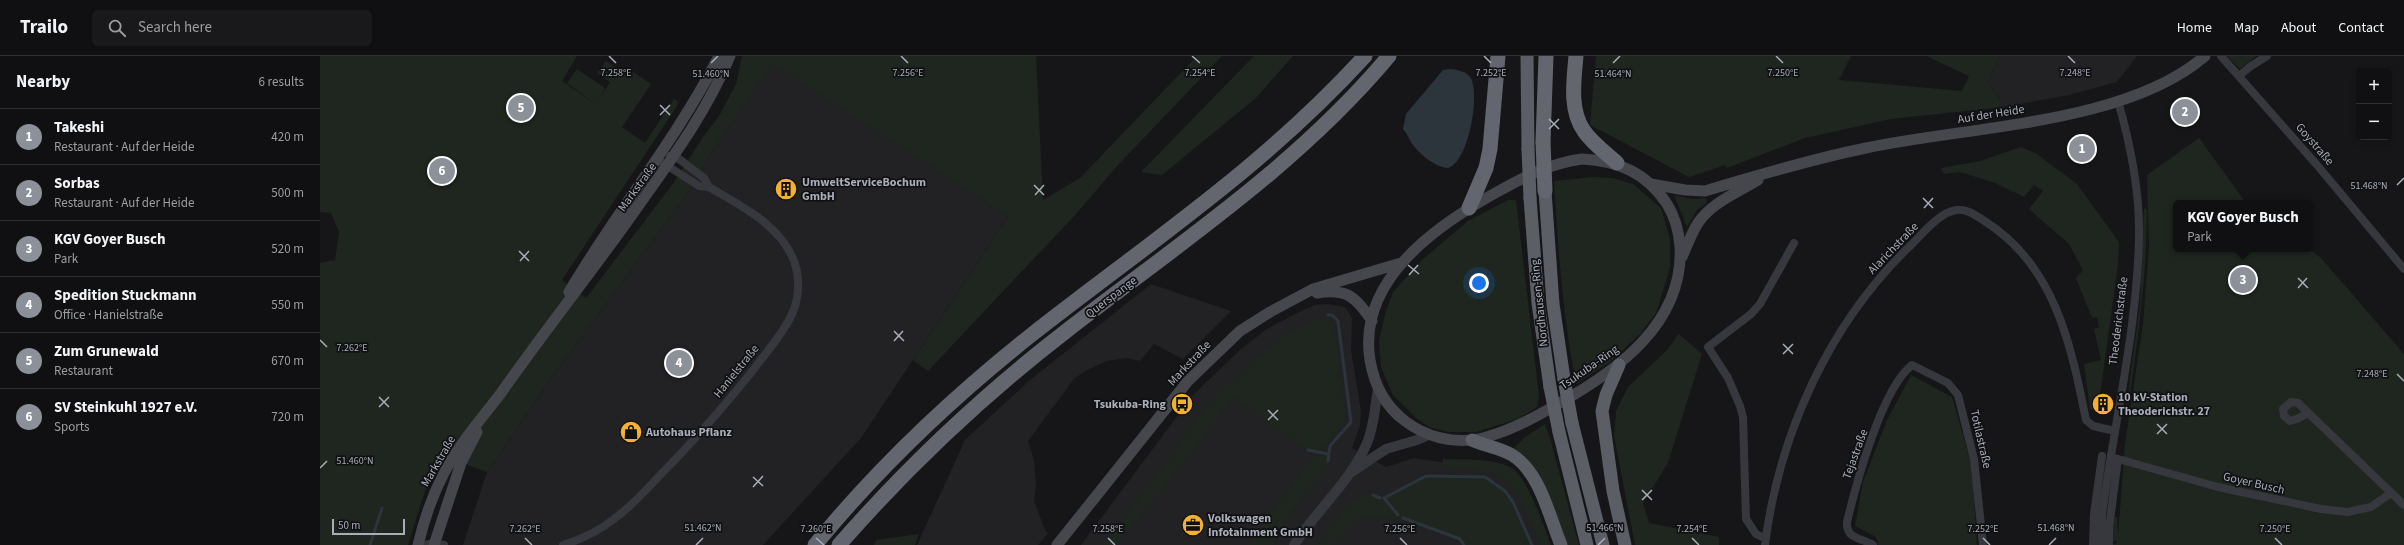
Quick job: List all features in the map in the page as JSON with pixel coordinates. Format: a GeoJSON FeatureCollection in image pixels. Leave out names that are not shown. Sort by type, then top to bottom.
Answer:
{"type":"FeatureCollection","features":[{"type":"Feature","properties":{"kind":"highway","name":"Querspange"},"geometry":{"type":"LineString","coordinates":[[815,545],[886,465],[962,393],[1029,337],[1237,178],[1315,108],[1364,56]]}},
{"type":"Feature","properties":{"kind":"highway","name":"Querspange"},"geometry":{"type":"LineString","coordinates":[[839,545],[899,479],[979,402],[1065,332],[1219,216],[1273,172],[1331,118],[1389,56]]}},
{"type":"Feature","properties":{"kind":"highway"},"geometry":{"type":"LineString","coordinates":[[1469,208],[1486,168],[1490,149],[1498,56]]}},
{"type":"Feature","properties":{"kind":"highway","name":"Nordhausen-Ring"},"geometry":{"type":"LineString","coordinates":[[1527,56],[1530,198],[1538,303],[1550,387],[1559,432],[1587,545]]}},
{"type":"Feature","properties":{"kind":"highway"},"geometry":{"type":"LineString","coordinates":[[1545,192],[1543,142],[1546,56]]}},
{"type":"Feature","properties":{"kind":"highway"},"geometry":{"type":"LineString","coordinates":[[1576,56],[1574,95],[1579,121],[1590,139],[1617,163]]}},
{"type":"Feature","properties":{"kind":"highway","name":"Nordhausen-Ring"},"geometry":{"type":"LineString","coordinates":[[1545,192],[1553,304],[1564,379],[1572,423],[1603,545]]}},
{"type":"Feature","properties":{"kind":"highway"},"geometry":{"type":"LineString","coordinates":[[1619,365],[1606,395],[1602,411],[1613,491],[1625,545]]}},
{"type":"Feature","properties":{"kind":"highway"},"geometry":{"type":"LineString","coordinates":[[1472,440],[1506,452],[1526,467],[1538,488],[1561,545]]}},
{"type":"Feature","properties":{"kind":"main road","name":"Markstraße"},"geometry":{"type":"LineString","coordinates":[[550,324],[577,278],[692,107],[719,56]]}},
{"type":"Feature","properties":{"kind":"main road","name":"Markstraße"},"geometry":{"type":"LineString","coordinates":[[418,545],[426,511],[443,473],[463,441],[497,398],[550,324],[584,282],[675,156],[702,114],[730,56]]}},
{"type":"Feature","properties":{"kind":"main road","name":"Auf der Heide"},"geometry":{"type":"LineString","coordinates":[[1651,184],[1685,190],[1705,191],[1771,172],[1866,148],[2059,116],[2118,101],[2164,82],[2205,56]]}},
{"type":"Feature","properties":{"kind":"main road","name":"Tsukuba-Ring"},"geometry":{"type":"LineString","coordinates":[[1582,159],[1617,163],[1633,171],[1651,184],[1667,204],[1676,224],[1681,259],[1674,291],[1668,306],[1645,340],[1619,365],[1580,392],[1514,429],[1472,440],[1454,441],[1428,435],[1397,415],[1378,389],[1368,352],[1372,321],[1381,293],[1401,263],[1420,244],[1469,208],[1510,185],[1561,162],[1582,159]]}},
{"type":"Feature","properties":{"kind":"main road","name":"Auf der Heide"},"geometry":{"type":"LineString","coordinates":[[1681,259],[1692,233],[1704,215],[1732,195],[1771,172]]}},
{"type":"Feature","properties":{"kind":"main road","name":"Markstraße"},"geometry":{"type":"LineString","coordinates":[[1057,545],[1156,419],[1201,366],[1240,331],[1313,288],[1401,263]]}},
{"type":"Feature","properties":{"kind":"main road","name":"Markstraße"},"geometry":{"type":"LineString","coordinates":[[1300,296],[1328,291],[1349,295],[1362,306],[1372,321]]}},
{"type":"Feature","properties":{"kind":"main road","name":"Markstraße"},"geometry":{"type":"LineString","coordinates":[[434,544],[461,463],[497,398]]}},
{"type":"Feature","properties":{"kind":"street","name":"Goystraße"},"geometry":{"type":"LineString","coordinates":[[2221,56],[2404,269]]}},
{"type":"Feature","properties":{"kind":"street"},"geometry":{"type":"LineString","coordinates":[[2239,76],[2267,56]]}},
{"type":"Feature","properties":{"kind":"street","name":"Theoderichstraße"},"geometry":{"type":"LineString","coordinates":[[2101,545],[2102,514],[2134,299],[2139,239],[2138,198],[2132,151],[2118,101]]}},
{"type":"Feature","properties":{"kind":"street"},"geometry":{"type":"LineString","coordinates":[[657,157],[675,156]]}},
{"type":"Feature","properties":{"kind":"street","name":"Hanielstraße"},"geometry":{"type":"LineString","coordinates":[[563,545],[590,535],[610,522],[650,487],[728,401],[773,344],[792,314],[796,303],[798,284],[796,265],[788,246],[774,230],[709,187],[704,178],[675,156]]}},
{"type":"Feature","properties":{"kind":"street","name":"Hanielstraße"},"geometry":{"type":"LineString","coordinates":[[657,157],[666,167],[699,186],[709,187]]}},
{"type":"Feature","properties":{"kind":"street","name":"Alarichstraße"},"geometry":{"type":"LineString","coordinates":[[1765,542],[1778,476],[1797,420],[1811,386],[1842,330],[1888,268],[1938,220],[1956,210],[1971,213],[1996,228],[2015,244],[2036,268],[2051,295],[2066,335],[2086,420],[2094,426],[2115,431]]}},
{"type":"Feature","properties":{"kind":"street","name":"Alarichstraße"},"geometry":{"type":"LineString","coordinates":[[1765,542],[1756,534],[1746,519],[1743,418],[1740,406],[1728,378],[1708,347],[1752,314],[1760,304],[1794,243]]}},
{"type":"Feature","properties":{"kind":"street","name":"Tejastraße"},"geometry":{"type":"LineString","coordinates":[[1873,545],[1850,535],[1847,529],[1847,522],[1859,477],[1883,414],[1899,382],[1912,365]]}},
{"type":"Feature","properties":{"kind":"street","name":"Totilastraße"},"geometry":{"type":"LineString","coordinates":[[1912,365],[1948,383],[1958,395],[1974,459],[1983,545]]}},
{"type":"Feature","properties":{"kind":"street"},"geometry":{"type":"LineString","coordinates":[[1294,545],[1307,524],[1350,473],[1370,436],[1378,389]]}},
{"type":"Feature","properties":{"kind":"street"},"geometry":{"type":"LineString","coordinates":[[2308,413],[2404,505]]}},
{"type":"Feature","properties":{"kind":"street"},"geometry":{"type":"LineString","coordinates":[[1350,473],[1386,448],[1417,440],[1428,435]]}},
{"type":"Feature","properties":{"kind":"street","name":"Theoderichstraße"},"geometry":{"type":"LineString","coordinates":[[2093,545],[2094,514],[2110,457]]}},
{"type":"Feature","properties":{"kind":"street","name":"Theoderichstraße"},"geometry":{"type":"LineString","coordinates":[[2109,545],[2110,457]]}},
{"type":"Feature","properties":{"kind":"street","name":"Goyer Busch"},"geometry":{"type":"LineString","coordinates":[[2110,457],[2218,487],[2347,512],[2371,507],[2391,493]]}},
{"type":"Feature","properties":{"kind":"shaded area"},"geometry":{"type":"Polygon","coordinates":[[[320,56],[577,56],[562,81],[595,104],[567,83],[577,69],[605,88],[599,99],[610,82],[597,73],[606,61],[629,77],[633,72],[651,84],[622,127],[645,143],[674,99],[678,101],[677,106],[562,280],[586,298],[672,185],[703,137],[719,116],[736,84],[742,56],[1036,56],[1043,200],[1080,178],[1197,56],[1222,56],[1117,166],[1077,213],[928,371],[913,360],[1008,217],[773,64],[709,156],[690,190],[555,373],[487,472],[440,455],[423,497],[408,545],[320,545],[320,263],[335,260],[339,232],[331,213],[320,212],[320,56]]]}},
{"type":"Feature","properties":{"kind":"shaded area"},"geometry":{"type":"Polygon","coordinates":[[[1254,56],[1293,56],[1256,98],[1162,175],[1141,172],[1254,56]]]}},
{"type":"Feature","properties":{"kind":"shaded area"},"geometry":{"type":"Polygon","coordinates":[[[1596,56],[1851,56],[1839,80],[1962,91],[1969,76],[1926,56],[1999,56],[1988,82],[2004,107],[1891,119],[1805,138],[1727,168],[1725,165],[1689,177],[1590,125],[1596,56]]]}},
{"type":"Feature","properties":{"kind":"shaded area"},"geometry":{"type":"Polygon","coordinates":[[[1999,56],[2137,56],[2117,82],[2069,95],[2004,107],[1988,82],[1999,56]]]}},
{"type":"Feature","properties":{"kind":"shaded area"},"geometry":{"type":"Polygon","coordinates":[[[2227,56],[2256,56],[2240,69],[2227,56]]]}},
{"type":"Feature","properties":{"kind":"shaded area"},"geometry":{"type":"Polygon","coordinates":[[[773,63],[1008,217],[861,438],[763,545],[463,545],[487,472],[555,373],[690,190],[709,156],[773,63]]]}},
{"type":"Feature","properties":{"kind":"shaded area"},"geometry":{"type":"Polygon","coordinates":[[[1451,69],[1464,72],[1470,77],[1473,85],[1474,97],[1471,126],[1467,141],[1462,153],[1455,163],[1448,168],[1433,163],[1420,153],[1403,129],[1406,114],[1443,70],[1451,69]]]}},
{"type":"Feature","properties":{"kind":"shaded area"},"geometry":{"type":"Polygon","coordinates":[[[2199,138],[2244,200],[2173,200],[2173,252],[2313,252],[2321,258],[2404,354],[2404,545],[2110,545],[2117,543],[2117,541],[2110,541],[2111,517],[2117,517],[2118,535],[2125,444],[2143,324],[2149,247],[2147,175],[2199,138]]]}},
{"type":"Feature","properties":{"kind":"shaded area"},"geometry":{"type":"Polygon","coordinates":[[[2021,147],[2037,154],[2077,184],[2119,242],[2118,265],[2098,410],[2096,412],[2090,409],[2084,364],[2101,360],[2094,329],[2099,327],[2097,317],[2092,318],[2076,278],[2083,270],[2069,244],[2029,209],[2043,191],[2034,185],[2024,197],[1995,183],[1960,172],[1944,174],[1941,168],[1980,161],[2021,147]]]}},
{"type":"Feature","properties":{"kind":"shaded area"},"geometry":{"type":"Polygon","coordinates":[[[1593,177],[1612,178],[1633,184],[1661,208],[1670,239],[1670,268],[1656,313],[1641,333],[1611,361],[1576,384],[1571,359],[1562,283],[1554,181],[1593,177]]]}},
{"type":"Feature","properties":{"kind":"shaded area"},"geometry":{"type":"Polygon","coordinates":[[[1674,195],[1692,199],[1706,198],[1707,203],[1697,210],[1687,227],[1674,195]]]}},
{"type":"Feature","properties":{"kind":"shaded area"},"geometry":{"type":"Polygon","coordinates":[[[1508,200],[1516,200],[1539,396],[1537,407],[1518,419],[1476,432],[1449,432],[1429,427],[1415,417],[1393,395],[1381,367],[1379,341],[1385,314],[1393,292],[1423,259],[1468,221],[1508,200]]]}},
{"type":"Feature","properties":{"kind":"shaded area"},"geometry":{"type":"Polygon","coordinates":[[[2144,208],[2147,210],[2147,234],[2144,282],[2129,402],[2127,402],[2140,304],[2144,208]]]}},
{"type":"Feature","properties":{"kind":"shaded area"},"geometry":{"type":"Polygon","coordinates":[[[1151,284],[1231,311],[1183,359],[1154,344],[1140,361],[1126,358],[1107,361],[1085,371],[1074,379],[1028,441],[1034,460],[1036,484],[1034,501],[1045,530],[1048,533],[1038,545],[917,545],[965,440],[1030,380],[1151,284]]]}},
{"type":"Feature","properties":{"kind":"shaded area"},"geometry":{"type":"Polygon","coordinates":[[[1328,304],[1345,307],[1352,318],[1351,350],[1361,411],[1360,426],[1352,448],[1386,467],[1414,458],[1492,470],[1512,486],[1520,496],[1542,545],[1081,545],[1193,395],[1239,351],[1265,330],[1315,305],[1328,304]]]}},
{"type":"Feature","properties":{"kind":"shaded area"},"geometry":{"type":"Polygon","coordinates":[[[1325,318],[1331,321],[1334,327],[1346,420],[1329,441],[1318,451],[1304,448],[1234,397],[1180,468],[1116,545],[1103,545],[1176,450],[1196,419],[1225,384],[1228,385],[1260,354],[1284,336],[1297,328],[1325,318]]]}},
{"type":"Feature","properties":{"kind":"shaded area"},"geometry":{"type":"Polygon","coordinates":[[[1679,334],[1702,354],[1668,463],[1643,503],[1649,523],[1719,537],[1719,545],[1635,545],[1614,436],[1616,411],[1628,387],[1667,350],[1679,334]]]}},
{"type":"Feature","properties":{"kind":"shaded area"},"geometry":{"type":"Polygon","coordinates":[[[1911,375],[1952,397],[1972,466],[1977,545],[1878,545],[1876,537],[1855,526],[1863,482],[1887,420],[1911,375]]]}},
{"type":"Feature","properties":{"kind":"shaded area"},"geometry":{"type":"Polygon","coordinates":[[[1545,424],[1579,545],[1567,545],[1512,450],[1525,437],[1545,424]]]}},
{"type":"Feature","properties":{"kind":"shaded area"},"geometry":{"type":"Polygon","coordinates":[[[1324,455],[1326,462],[1331,464],[1290,513],[1271,545],[1248,545],[1312,457],[1324,455]]]}},
{"type":"Feature","properties":{"kind":"shaded area"},"geometry":{"type":"Polygon","coordinates":[[[1443,459],[1494,462],[1510,467],[1523,480],[1529,490],[1551,545],[1541,545],[1518,495],[1494,473],[1443,467],[1443,459]]]}},
{"type":"Feature","properties":{"kind":"shaded area"},"geometry":{"type":"Polygon","coordinates":[[[1424,477],[1476,477],[1492,481],[1501,487],[1508,495],[1532,545],[1463,545],[1461,541],[1397,518],[1365,515],[1351,526],[1333,545],[1317,545],[1351,501],[1367,494],[1384,500],[1400,516],[1386,498],[1424,477]]]}},
{"type":"Feature","properties":{"kind":"shaded area"},"geometry":{"type":"Polygon","coordinates":[[[919,534],[915,545],[874,545],[876,540],[919,534]]]}},
{"type":"Feature","properties":{"kind":"waterway"},"geometry":{"type":"LineString","coordinates":[[1328,315],[1332,315],[1338,321],[1351,422],[1330,446],[1328,461]]}},
{"type":"Feature","properties":{"kind":"waterway"},"geometry":{"type":"LineString","coordinates":[[1308,450],[1328,454]]}},
{"type":"Feature","properties":{"kind":"waterway"},"geometry":{"type":"LineString","coordinates":[[1386,497],[1426,476],[1485,477],[1505,491],[1513,502],[1532,545]]}},
{"type":"Feature","properties":{"kind":"waterway"},"geometry":{"type":"LineString","coordinates":[[1373,495],[1380,498]]}},
{"type":"Feature","properties":{"kind":"waterway"},"geometry":{"type":"LineString","coordinates":[[1384,498],[1398,515]]}},
{"type":"Feature","properties":{"kind":"waterway"},"geometry":{"type":"LineString","coordinates":[[370,545],[382,508]]}},
{"type":"Feature","properties":{"kind":"waterway"},"geometry":{"type":"LineString","coordinates":[[1403,518],[1460,539],[1464,545]]}},
{"type":"Feature","properties":{"kind":"place","name":"Zum Grunewald"},"geometry":{"type":"Point","coordinates":[521,108]}},
{"type":"Feature","properties":{"kind":"place","name":"Sorbas"},"geometry":{"type":"Point","coordinates":[2185,112]}},
{"type":"Feature","properties":{"kind":"place","name":"Takeshi"},"geometry":{"type":"Point","coordinates":[2082,149]}},
{"type":"Feature","properties":{"kind":"place","name":"SV Steinkuhl 1927 e.V."},"geometry":{"type":"Point","coordinates":[442,171]}},
{"type":"Feature","properties":{"kind":"place","name":"UmweltServiceBochum GmbH"},"geometry":{"type":"Point","coordinates":[786,189]}},
{"type":"Feature","properties":{"kind":"place","name":"KGV Goyer Busch"},"geometry":{"type":"Point","coordinates":[2243,280]}},
{"type":"Feature","properties":{"kind":"place","name":"Spedition Stuckmann"},"geometry":{"type":"Point","coordinates":[679,363]}},
{"type":"Feature","properties":{"kind":"place","name":"Tsukuba-Ring"},"geometry":{"type":"Point","coordinates":[1182,404]}},
{"type":"Feature","properties":{"kind":"place","name":"10 kV-Station Theoderichstr. 27"},"geometry":{"type":"Point","coordinates":[2103,404]}},
{"type":"Feature","properties":{"kind":"place","name":"Autohaus Pflanz"},"geometry":{"type":"Point","coordinates":[631,432]}},
{"type":"Feature","properties":{"kind":"place","name":"Volkswagen Infotainment GmbH"},"geometry":{"type":"Point","coordinates":[1193,525]}}]}
